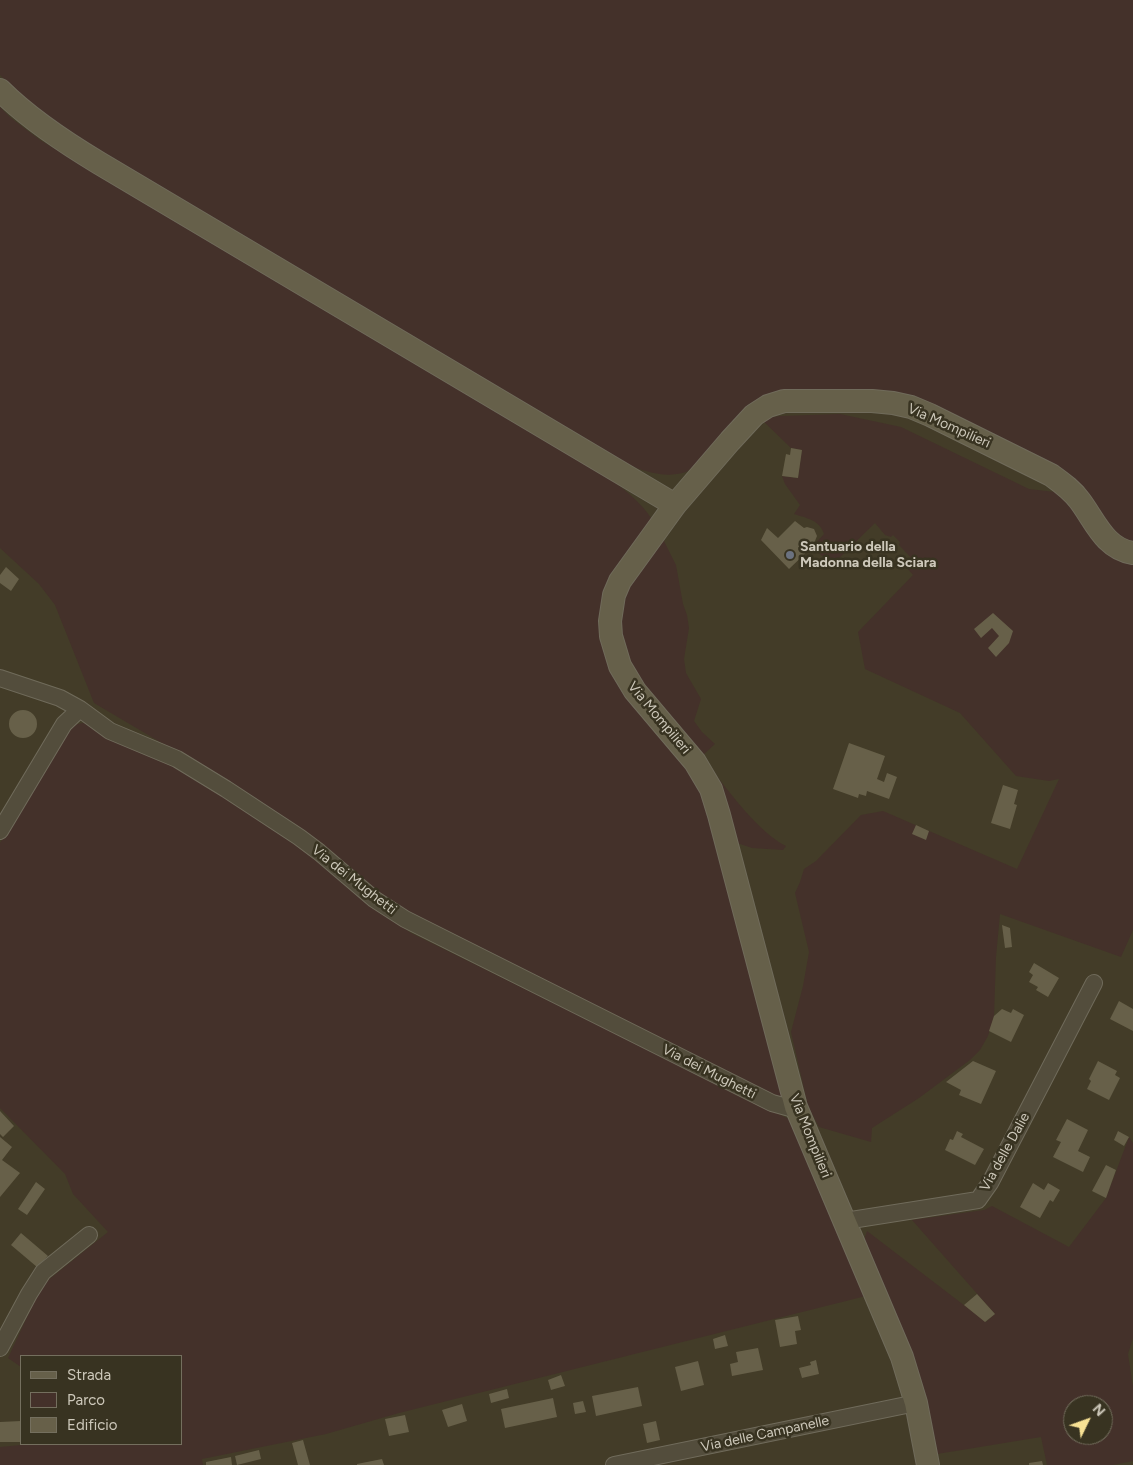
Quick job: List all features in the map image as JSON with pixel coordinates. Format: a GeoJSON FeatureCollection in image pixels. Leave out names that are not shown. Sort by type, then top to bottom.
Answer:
{"type":"FeatureCollection","features":[{"type":"Feature","properties":{"kind":"street"},"geometry":{"type":"LineString","coordinates":[[0,90],[52,132],[99,163],[675,505]]}},
{"type":"Feature","properties":{"kind":"street","name":"Via Mompilieri"},"geometry":{"type":"LineString","coordinates":[[928,1465],[916,1403],[902,1357],[796,1107],[720,814],[711,789],[695,762],[627,680],[620,666],[611,636],[611,609],[614,595],[620,581],[675,505],[730,441],[754,415],[768,406],[784,401],[872,401],[893,403],[911,407],[930,415],[1051,475],[1066,486],[1079,500],[1099,530],[1114,547],[1133,553]]}},
{"type":"Feature","properties":{"kind":"street","name":"Via dei Mughetti"},"geometry":{"type":"LineString","coordinates":[[0,678],[60,698],[80,709],[110,731],[177,759],[226,789],[319,852],[374,899],[405,919],[772,1103],[790,1108],[796,1107]]}},
{"type":"Feature","properties":{"kind":"street"},"geometry":{"type":"LineString","coordinates":[[0,832],[64,724],[80,709]]}},
{"type":"Feature","properties":{"kind":"street","name":"Via delle Dalie"},"geometry":{"type":"LineString","coordinates":[[845,1221],[978,1200],[995,1174],[1094,983]]}},
{"type":"Feature","properties":{"kind":"street"},"geometry":{"type":"LineString","coordinates":[[0,1348],[28,1294],[43,1272],[89,1235]]}},
{"type":"Feature","properties":{"kind":"street","name":"Via delle Campanelle"},"geometry":{"type":"LineString","coordinates":[[614,1465],[916,1403]]}},
{"type":"Feature","properties":{"kind":"green space"},"geometry":{"type":"Polygon","coordinates":[[[0,0],[1133,0],[1133,546],[1125,544],[1099,517],[934,409],[792,395],[686,472],[665,475],[633,467],[103,154],[49,118],[0,75],[0,0]]]}},
{"type":"Feature","properties":{"kind":"green space"},"geometry":{"type":"Polygon","coordinates":[[[0,107],[40,140],[602,473],[643,507],[653,521],[603,631],[681,751],[707,798],[784,1098],[773,1098],[406,912],[177,752],[94,703],[55,605],[39,584],[0,548],[0,107]]]}},
{"type":"Feature","properties":{"kind":"green space"},"geometry":{"type":"Polygon","coordinates":[[[840,414],[901,427],[1029,489],[1055,492],[1065,496],[1111,556],[1133,565],[1133,930],[1121,957],[1000,914],[994,1016],[988,1036],[980,1050],[970,1060],[919,1098],[872,1128],[871,1142],[819,1127],[808,1106],[791,1032],[803,986],[809,952],[795,893],[804,869],[816,861],[861,815],[883,811],[1017,869],[1059,779],[1049,781],[1016,776],[960,713],[865,669],[858,632],[913,575],[907,568],[914,561],[899,545],[900,542],[893,535],[891,537],[885,535],[875,523],[832,565],[812,547],[824,534],[822,529],[812,520],[794,514],[800,505],[785,484],[782,476],[798,478],[802,450],[791,448],[761,419],[780,416],[840,414]]]}},
{"type":"Feature","properties":{"kind":"green space"},"geometry":{"type":"Polygon","coordinates":[[[661,535],[676,565],[683,604],[687,615],[689,628],[684,659],[686,673],[701,699],[694,721],[702,732],[715,744],[702,756],[629,667],[617,608],[661,535]]]}},
{"type":"Feature","properties":{"kind":"green space"},"geometry":{"type":"Polygon","coordinates":[[[83,723],[172,764],[306,849],[368,903],[411,933],[799,1124],[870,1295],[399,1413],[326,1434],[202,1459],[203,1465],[0,1465],[0,1447],[21,1445],[182,1445],[182,1355],[20,1355],[20,1366],[8,1358],[42,1285],[108,1232],[73,1194],[65,1174],[0,1108],[0,843],[65,732],[74,725],[83,723]]]}},
{"type":"Feature","properties":{"kind":"green space"},"geometry":{"type":"Polygon","coordinates":[[[708,765],[754,821],[786,846],[783,850],[752,848],[734,842],[708,765]]]}},
{"type":"Feature","properties":{"kind":"green space"},"geometry":{"type":"Polygon","coordinates":[[[1129,1137],[1133,1143],[1133,1338],[1128,1354],[1133,1387],[1133,1461],[1113,1465],[1047,1465],[1041,1437],[937,1454],[864,1240],[867,1231],[986,1322],[995,1314],[912,1220],[984,1210],[992,1206],[1069,1247],[1106,1198],[1129,1137]]]}},
{"type":"Feature","properties":{"kind":"building"},"geometry":{"type":"Polygon","coordinates":[[[791,448],[802,450],[798,478],[782,476],[786,454],[790,455],[791,448]]]}},
{"type":"Feature","properties":{"kind":"building","name":"Santuario della Madonna della Sciara"},"geometry":{"type":"Polygon","coordinates":[[[795,521],[804,528],[814,529],[817,536],[811,545],[812,547],[789,569],[761,540],[767,528],[778,538],[795,521]]]}},
{"type":"Feature","properties":{"kind":"building"},"geometry":{"type":"Polygon","coordinates":[[[6,567],[19,579],[11,591],[0,583],[0,575],[6,567]]]}},
{"type":"Feature","properties":{"kind":"building"},"geometry":{"type":"Polygon","coordinates":[[[993,613],[1013,631],[1009,643],[996,657],[988,648],[999,636],[992,628],[981,638],[974,629],[993,613]]]}},
{"type":"Feature","properties":{"kind":"building"},"geometry":{"type":"Polygon","coordinates":[[[23,710],[33,714],[37,724],[33,734],[23,738],[13,734],[9,724],[13,714],[23,710]]]}},
{"type":"Feature","properties":{"kind":"building"},"geometry":{"type":"Polygon","coordinates":[[[849,743],[885,756],[877,779],[884,782],[887,773],[897,777],[889,799],[867,791],[866,796],[859,794],[858,798],[833,789],[849,743]]]}},
{"type":"Feature","properties":{"kind":"building"},"geometry":{"type":"Polygon","coordinates":[[[1003,785],[1018,790],[1014,804],[1017,805],[1010,829],[991,823],[1003,785]]]}},
{"type":"Feature","properties":{"kind":"building"},"geometry":{"type":"Polygon","coordinates":[[[916,825],[929,831],[926,840],[912,834],[916,825]]]}},
{"type":"Feature","properties":{"kind":"building"},"geometry":{"type":"Polygon","coordinates":[[[1002,925],[1010,928],[1012,947],[1005,948],[1002,925]]]}},
{"type":"Feature","properties":{"kind":"building"},"geometry":{"type":"Polygon","coordinates":[[[1034,963],[1059,978],[1048,997],[1036,990],[1038,987],[1029,982],[1033,975],[1029,972],[1034,963]]]}},
{"type":"Feature","properties":{"kind":"building"},"geometry":{"type":"Polygon","coordinates":[[[1119,1001],[1133,1009],[1133,1031],[1110,1019],[1119,1001]]]}},
{"type":"Feature","properties":{"kind":"building"},"geometry":{"type":"Polygon","coordinates":[[[1002,1009],[1011,1013],[1013,1009],[1024,1015],[1011,1042],[989,1031],[994,1016],[1002,1009]]]}},
{"type":"Feature","properties":{"kind":"building"},"geometry":{"type":"Polygon","coordinates":[[[973,1061],[996,1071],[981,1104],[959,1095],[961,1090],[946,1082],[973,1061]]]}},
{"type":"Feature","properties":{"kind":"building"},"geometry":{"type":"Polygon","coordinates":[[[1098,1061],[1117,1071],[1115,1075],[1120,1078],[1109,1100],[1087,1089],[1091,1081],[1089,1079],[1098,1061]]]}},
{"type":"Feature","properties":{"kind":"building"},"geometry":{"type":"Polygon","coordinates":[[[0,1111],[14,1126],[3,1137],[0,1134],[0,1111]]]}},
{"type":"Feature","properties":{"kind":"building"},"geometry":{"type":"Polygon","coordinates":[[[1067,1119],[1088,1130],[1078,1151],[1090,1157],[1083,1172],[1053,1157],[1061,1142],[1056,1140],[1067,1119]]]}},
{"type":"Feature","properties":{"kind":"building"},"geometry":{"type":"Polygon","coordinates":[[[957,1131],[963,1134],[961,1137],[984,1149],[975,1165],[945,1150],[950,1139],[953,1140],[957,1131]]]}},
{"type":"Feature","properties":{"kind":"building"},"geometry":{"type":"Polygon","coordinates":[[[1118,1131],[1129,1137],[1124,1146],[1114,1140],[1118,1131]]]}},
{"type":"Feature","properties":{"kind":"building"},"geometry":{"type":"Polygon","coordinates":[[[0,1137],[12,1147],[2,1160],[20,1173],[0,1197],[0,1137]]]}},
{"type":"Feature","properties":{"kind":"building"},"geometry":{"type":"Polygon","coordinates":[[[1106,1165],[1116,1170],[1106,1198],[1092,1191],[1106,1165]]]}},
{"type":"Feature","properties":{"kind":"building"},"geometry":{"type":"Polygon","coordinates":[[[36,1182],[45,1189],[27,1215],[18,1209],[36,1182]]]}},
{"type":"Feature","properties":{"kind":"building"},"geometry":{"type":"Polygon","coordinates":[[[1033,1183],[1044,1190],[1048,1183],[1060,1190],[1053,1202],[1050,1200],[1040,1218],[1020,1207],[1033,1183]]]}},
{"type":"Feature","properties":{"kind":"building"},"geometry":{"type":"Polygon","coordinates":[[[21,1233],[48,1256],[37,1267],[11,1245],[21,1233]]]}},
{"type":"Feature","properties":{"kind":"building"},"geometry":{"type":"Polygon","coordinates":[[[977,1294],[995,1314],[985,1322],[964,1305],[977,1294]]]}},
{"type":"Feature","properties":{"kind":"building"},"geometry":{"type":"Polygon","coordinates":[[[798,1316],[801,1330],[795,1331],[797,1344],[780,1347],[775,1320],[798,1316]]]}},
{"type":"Feature","properties":{"kind":"building"},"geometry":{"type":"Polygon","coordinates":[[[725,1335],[728,1346],[715,1349],[713,1339],[725,1335]]]}},
{"type":"Feature","properties":{"kind":"building"},"geometry":{"type":"Polygon","coordinates":[[[758,1348],[763,1370],[732,1376],[730,1364],[738,1362],[736,1352],[758,1348]]]}},
{"type":"Feature","properties":{"kind":"building"},"geometry":{"type":"Polygon","coordinates":[[[816,1360],[819,1374],[802,1378],[799,1368],[811,1365],[810,1362],[816,1360]]]}},
{"type":"Feature","properties":{"kind":"building"},"geometry":{"type":"Polygon","coordinates":[[[698,1361],[704,1385],[681,1391],[675,1367],[698,1361]]]}},
{"type":"Feature","properties":{"kind":"building"},"geometry":{"type":"Polygon","coordinates":[[[561,1375],[565,1386],[551,1390],[548,1380],[561,1375]]]}},
{"type":"Feature","properties":{"kind":"building"},"geometry":{"type":"Polygon","coordinates":[[[638,1387],[642,1406],[596,1416],[592,1396],[638,1387]]]}},
{"type":"Feature","properties":{"kind":"building"},"geometry":{"type":"Polygon","coordinates":[[[507,1389],[509,1398],[491,1403],[489,1394],[507,1389]]]}},
{"type":"Feature","properties":{"kind":"building"},"geometry":{"type":"Polygon","coordinates":[[[553,1398],[557,1417],[505,1428],[501,1409],[553,1398]]]}},
{"type":"Feature","properties":{"kind":"building"},"geometry":{"type":"Polygon","coordinates":[[[583,1401],[586,1412],[575,1414],[573,1403],[583,1401]]]}},
{"type":"Feature","properties":{"kind":"building"},"geometry":{"type":"Polygon","coordinates":[[[462,1404],[467,1421],[448,1427],[442,1410],[462,1404]]]}},
{"type":"Feature","properties":{"kind":"building"},"geometry":{"type":"Polygon","coordinates":[[[405,1415],[409,1432],[389,1436],[385,1419],[405,1415]]]}},
{"type":"Feature","properties":{"kind":"building"},"geometry":{"type":"Polygon","coordinates":[[[20,1421],[20,1442],[0,1442],[0,1422],[20,1421]]]}},
{"type":"Feature","properties":{"kind":"building"},"geometry":{"type":"Polygon","coordinates":[[[656,1421],[660,1440],[647,1443],[643,1424],[656,1421]]]}},
{"type":"Feature","properties":{"kind":"building"},"geometry":{"type":"Polygon","coordinates":[[[303,1440],[310,1465],[298,1465],[292,1443],[303,1440]]]}},
{"type":"Feature","properties":{"kind":"building"},"geometry":{"type":"Polygon","coordinates":[[[259,1450],[261,1459],[237,1465],[235,1456],[259,1450]]]}},
{"type":"Feature","properties":{"kind":"building"},"geometry":{"type":"Polygon","coordinates":[[[231,1457],[232,1465],[206,1465],[206,1462],[231,1457]]]}},
{"type":"Feature","properties":{"kind":"building"},"geometry":{"type":"Polygon","coordinates":[[[382,1459],[384,1465],[357,1465],[357,1464],[382,1459]]]}},
{"type":"Feature","properties":{"kind":"building"},"geometry":{"type":"Polygon","coordinates":[[[1042,1461],[1043,1465],[1029,1465],[1029,1463],[1042,1461]]]}},
{"type":"Feature","properties":{"kind":"place","name":"Santuario della Madonna della Sciara"},"geometry":{"type":"Point","coordinates":[790,555]}}]}
